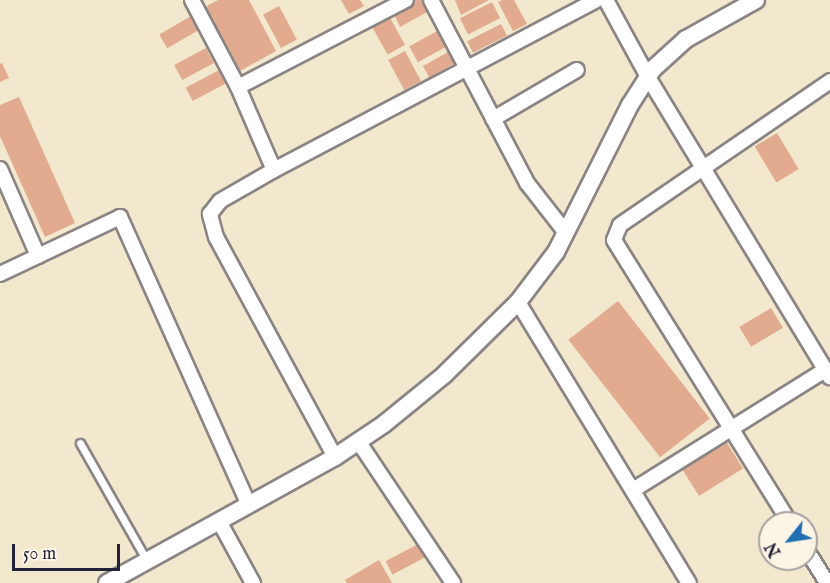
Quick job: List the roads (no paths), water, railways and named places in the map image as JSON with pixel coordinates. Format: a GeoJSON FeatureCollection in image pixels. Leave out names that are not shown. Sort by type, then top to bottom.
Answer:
{"type":"FeatureCollection","features":[{"type":"Feature","properties":{"kind":"street"},"geometry":{"type":"LineString","coordinates":[[238,87],[406,0]]}},
{"type":"Feature","properties":{"kind":"street"},"geometry":{"type":"LineString","coordinates":[[430,0],[527,183],[566,233]]}},
{"type":"Feature","properties":{"kind":"street"},"geometry":{"type":"LineString","coordinates":[[335,457],[216,237],[210,214],[220,201],[274,170],[596,0]]}},
{"type":"Feature","properties":{"kind":"street"},"geometry":{"type":"LineString","coordinates":[[606,0],[648,77],[828,374],[732,429],[633,490]]}},
{"type":"Feature","properties":{"kind":"street"},"geometry":{"type":"LineString","coordinates":[[196,1],[238,87],[274,170]]}},
{"type":"Feature","properties":{"kind":"street"},"geometry":{"type":"LineString","coordinates":[[107,583],[129,578],[147,561],[248,503],[335,457],[384,424],[444,375],[518,302],[556,252],[630,105],[648,77],[686,39],[753,1]]}},
{"type":"Feature","properties":{"kind":"street"},"geometry":{"type":"LineString","coordinates":[[493,119],[577,70]]}},
{"type":"Feature","properties":{"kind":"street"},"geometry":{"type":"LineString","coordinates":[[783,511],[614,240],[620,225],[830,81]]}},
{"type":"Feature","properties":{"kind":"street"},"geometry":{"type":"LineString","coordinates":[[0,169],[38,256]]}},
{"type":"Feature","properties":{"kind":"street"},"geometry":{"type":"LineString","coordinates":[[0,274],[117,217],[122,220],[248,503]]}},
{"type":"Feature","properties":{"kind":"street"},"geometry":{"type":"LineString","coordinates":[[518,302],[689,583]]}},
{"type":"Feature","properties":{"kind":"street"},"geometry":{"type":"LineString","coordinates":[[358,441],[453,583]]}},
{"type":"Feature","properties":{"kind":"street"},"geometry":{"type":"LineString","coordinates":[[219,521],[253,583]]}},
{"type":"Feature","properties":{"kind":"street"},"geometry":{"type":"LineString","coordinates":[[818,568],[827,583]]}},
{"type":"Feature","properties":{"kind":"lane"},"geometry":{"type":"LineString","coordinates":[[80,443],[147,561]]}}]}
